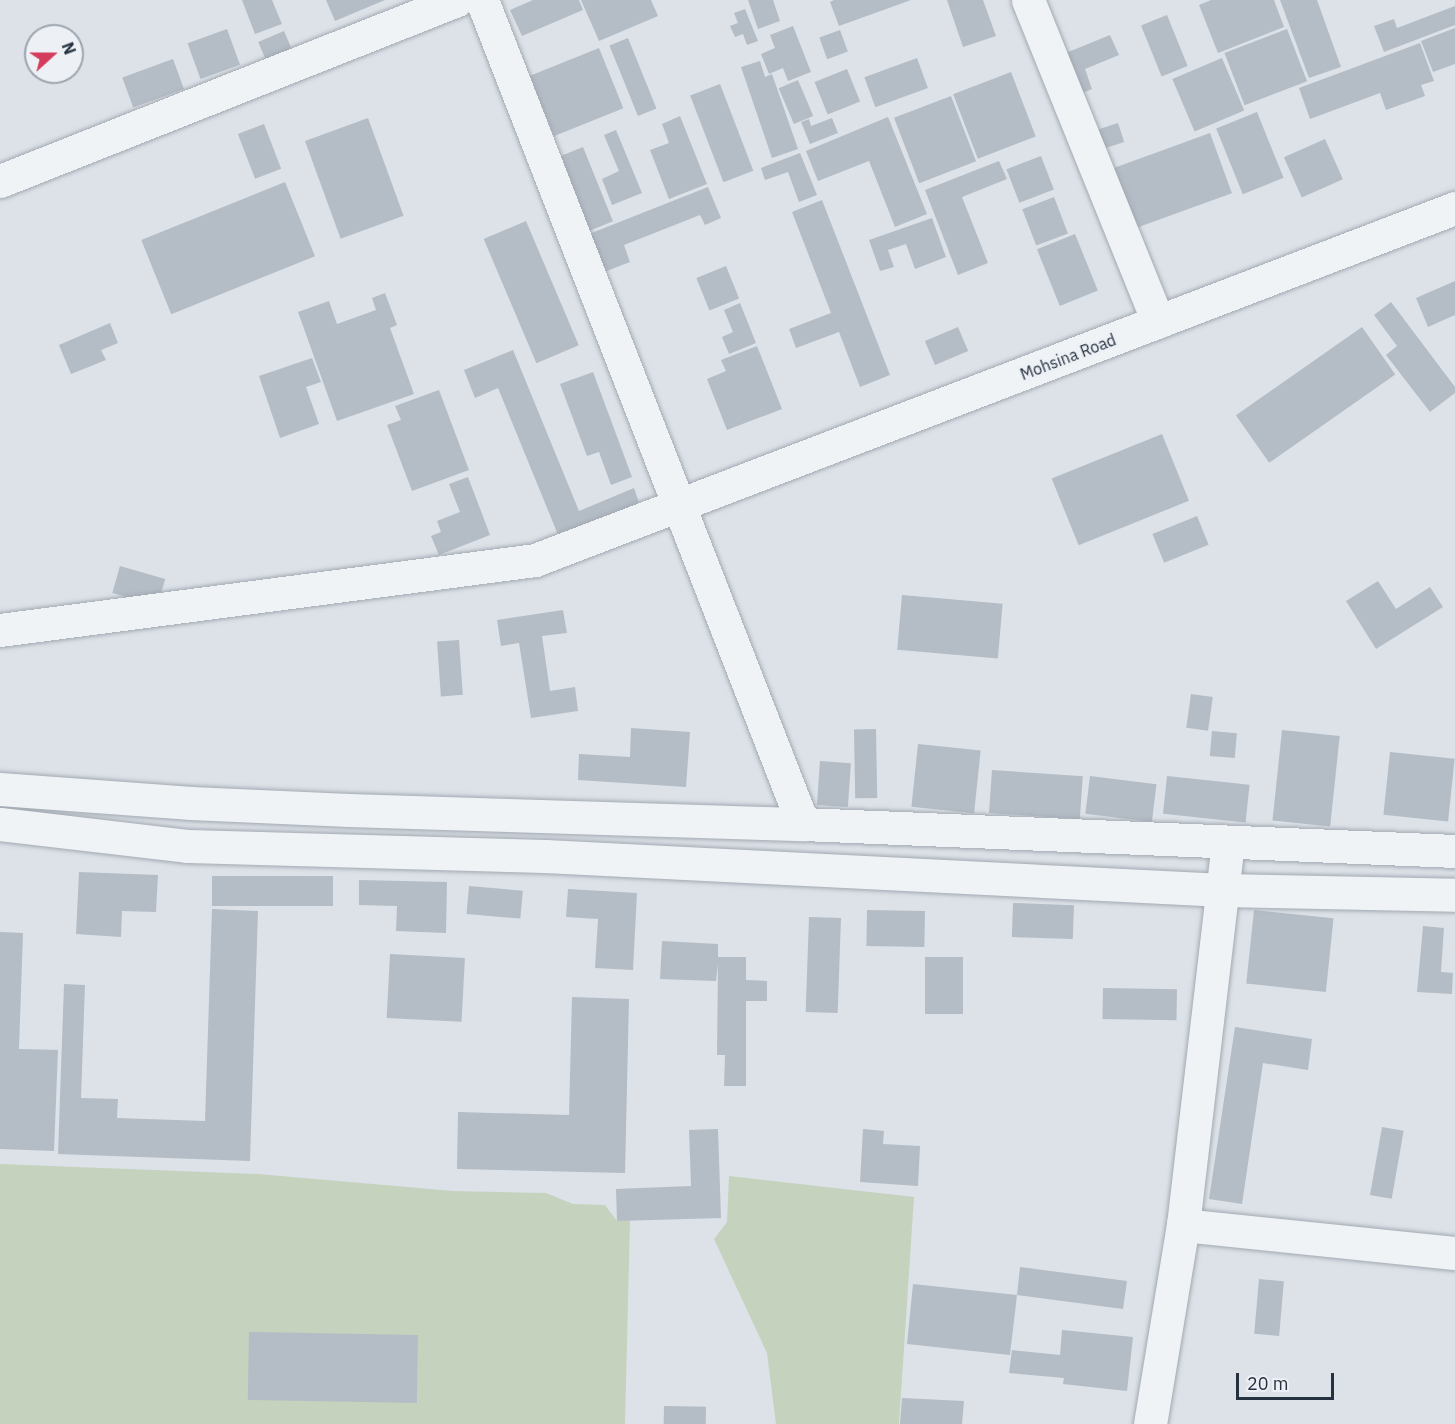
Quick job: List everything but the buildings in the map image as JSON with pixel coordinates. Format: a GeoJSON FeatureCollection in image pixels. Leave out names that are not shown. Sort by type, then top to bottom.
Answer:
{"type":"FeatureCollection","features":[{"type":"Feature","properties":{"kind":"street"},"geometry":{"type":"LineString","coordinates":[[0,182],[456,0]]}},
{"type":"Feature","properties":{"kind":"street"},"geometry":{"type":"LineString","coordinates":[[482,0],[803,824]]}},
{"type":"Feature","properties":{"kind":"street"},"geometry":{"type":"LineString","coordinates":[[1028,0],[1158,322]]}},
{"type":"Feature","properties":{"kind":"street","name":"Mohsina Road"},"geometry":{"type":"LineString","coordinates":[[0,630],[535,560],[1455,208]]}},
{"type":"Feature","properties":{"kind":"street"},"geometry":{"type":"LineString","coordinates":[[0,789],[191,803],[349,810],[803,824],[1455,850]]}},
{"type":"Feature","properties":{"kind":"street"},"geometry":{"type":"LineString","coordinates":[[187,846],[191,803]]}},
{"type":"Feature","properties":{"kind":"street"},"geometry":{"type":"LineString","coordinates":[[348,849],[349,810]]}},
{"type":"Feature","properties":{"kind":"street"},"geometry":{"type":"LineString","coordinates":[[545,856],[547,815]]}},
{"type":"Feature","properties":{"kind":"street"},"geometry":{"type":"LineString","coordinates":[[0,824],[187,846],[545,856],[1223,890],[1455,895]]}},
{"type":"Feature","properties":{"kind":"street"},"geometry":{"type":"LineString","coordinates":[[858,872],[861,827]]}},
{"type":"Feature","properties":{"kind":"street"},"geometry":{"type":"LineString","coordinates":[[1150,1424],[1183,1225],[1228,842]]}},
{"type":"Feature","properties":{"kind":"street"},"geometry":{"type":"LineString","coordinates":[[1183,1225],[1455,1253]]}},
{"type":"Feature","properties":{"kind":"green space"},"geometry":{"type":"Polygon","coordinates":[[[0,1164],[258,1174],[453,1191],[546,1193],[573,1204],[605,1205],[617,1221],[630,1220],[625,1424],[0,1424],[0,1164]]]}},
{"type":"Feature","properties":{"kind":"green space"},"geometry":{"type":"Polygon","coordinates":[[[729,1176],[914,1197],[899,1424],[776,1424],[767,1353],[714,1239],[727,1222],[729,1176]]]}}]}
